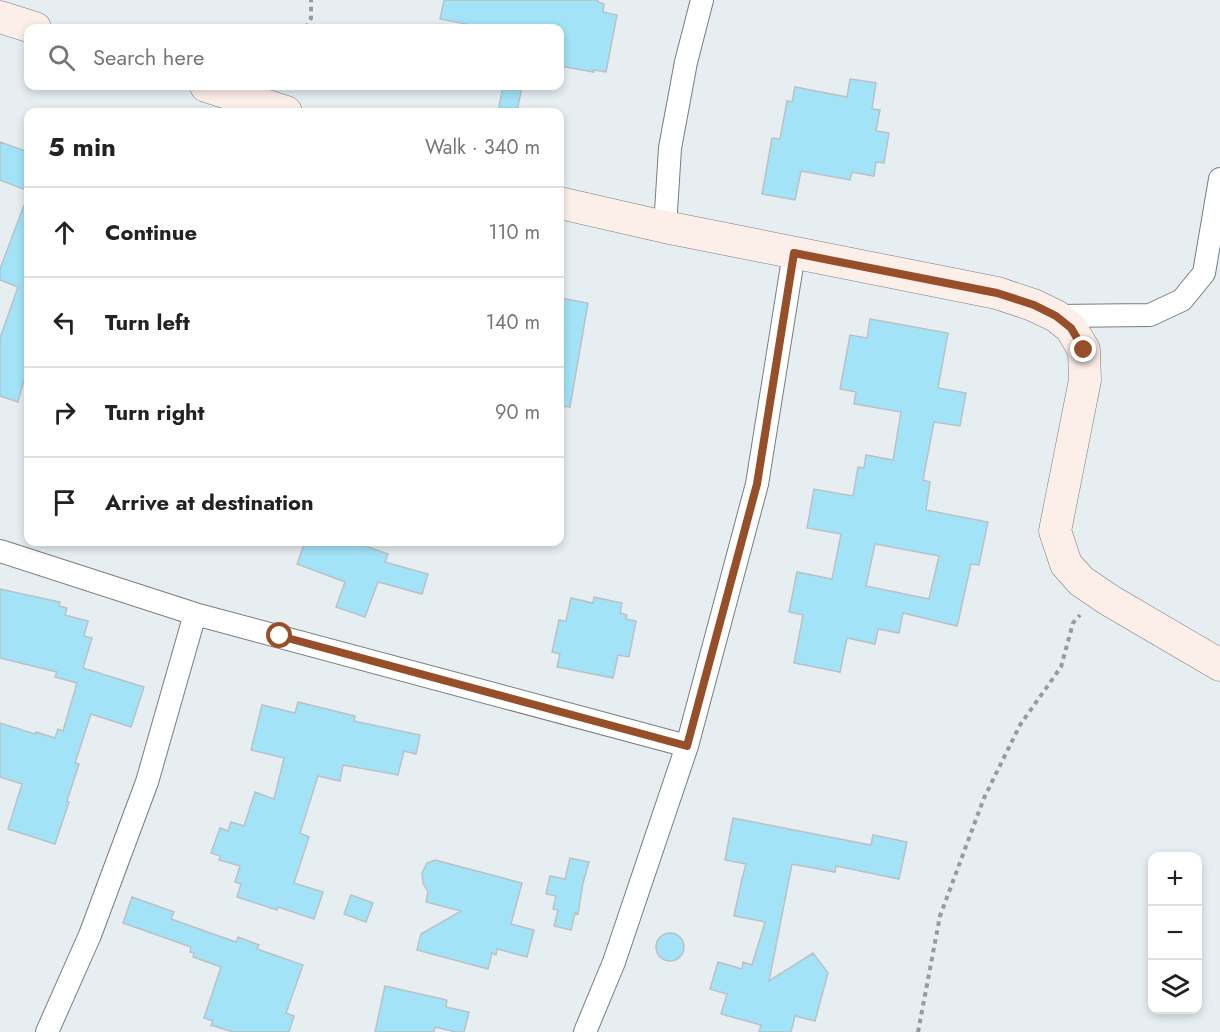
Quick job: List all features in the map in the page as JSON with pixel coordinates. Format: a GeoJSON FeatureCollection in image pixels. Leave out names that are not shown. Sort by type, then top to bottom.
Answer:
{"type":"FeatureCollection","features":[{"type":"Feature","properties":{"kind":"street"},"geometry":{"type":"LineString","coordinates":[[665,227],[670,148],[686,62],[702,0]]}},
{"type":"Feature","properties":{"kind":"street"},"geometry":{"type":"LineString","coordinates":[[0,17],[24,25]]}},
{"type":"Feature","properties":{"kind":"street"},"geometry":{"type":"LineString","coordinates":[[218,90],[274,108]]}},
{"type":"Feature","properties":{"kind":"street"},"geometry":{"type":"LineString","coordinates":[[1056,316],[1150,315],[1182,300],[1204,273],[1220,179]]}},
{"type":"Feature","properties":{"kind":"street"},"geometry":{"type":"LineString","coordinates":[[564,204],[665,227],[997,293],[1034,305],[1056,316],[1071,328],[1084,350],[1085,380],[1055,531],[1066,564],[1081,581],[1097,593],[1220,665]]}},
{"type":"Feature","properties":{"kind":"street"},"geometry":{"type":"LineString","coordinates":[[585,1032],[614,962],[687,746],[757,484],[794,253]]}},
{"type":"Feature","properties":{"kind":"street"},"geometry":{"type":"LineString","coordinates":[[0,551],[195,614],[687,746]]}},
{"type":"Feature","properties":{"kind":"street"},"geometry":{"type":"LineString","coordinates":[[47,1032],[90,935],[147,782],[195,614]]}},
{"type":"Feature","properties":{"kind":"path"},"geometry":{"type":"LineString","coordinates":[[308,24],[311,18],[311,0]]}},
{"type":"Feature","properties":{"kind":"path"},"geometry":{"type":"LineString","coordinates":[[918,1032],[940,916],[984,798],[1020,725],[1061,666],[1073,623],[1097,593]]}},
{"type":"Feature","properties":{"kind":"building"},"geometry":{"type":"Polygon","coordinates":[[[444,0],[598,0],[604,4],[603,12],[617,15],[606,72],[564,67],[564,24],[466,24],[440,19],[444,0]]]}},
{"type":"Feature","properties":{"kind":"building"},"geometry":{"type":"Polygon","coordinates":[[[850,79],[876,83],[872,109],[880,110],[876,131],[889,133],[884,163],[876,162],[874,176],[852,172],[850,180],[801,171],[795,200],[762,194],[772,138],[780,139],[787,101],[792,102],[795,87],[847,97],[850,79]]]}},
{"type":"Feature","properties":{"kind":"building"},"geometry":{"type":"Polygon","coordinates":[[[502,90],[521,90],[518,108],[499,108],[502,90]]]}},
{"type":"Feature","properties":{"kind":"building"},"geometry":{"type":"Polygon","coordinates":[[[0,142],[24,151],[24,189],[0,180],[0,142]]]}},
{"type":"Feature","properties":{"kind":"building"},"geometry":{"type":"Polygon","coordinates":[[[24,205],[24,380],[18,402],[0,396],[0,338],[18,287],[0,280],[0,269],[24,205]]]}},
{"type":"Feature","properties":{"kind":"building"},"geometry":{"type":"Polygon","coordinates":[[[564,299],[588,303],[570,407],[564,406],[564,299]]]}},
{"type":"Feature","properties":{"kind":"building"},"geometry":{"type":"Polygon","coordinates":[[[870,319],[948,333],[938,388],[966,393],[960,426],[934,422],[923,480],[930,482],[926,510],[988,522],[979,565],[971,564],[957,626],[903,613],[899,633],[878,629],[875,644],[847,638],[840,672],[794,663],[803,615],[789,612],[797,572],[832,579],[841,534],[807,528],[814,489],[853,496],[858,467],[864,468],[866,455],[893,460],[901,412],[854,404],[856,392],[840,389],[850,335],[867,338],[870,319]],[[875,544],[866,586],[929,599],[939,556],[875,544]]]}},
{"type":"Feature","properties":{"kind":"building"},"geometry":{"type":"Polygon","coordinates":[[[304,546],[368,546],[388,554],[385,562],[428,574],[422,594],[378,582],[365,617],[336,607],[345,582],[297,564],[304,546]]]}},
{"type":"Feature","properties":{"kind":"building"},"geometry":{"type":"Polygon","coordinates":[[[0,589],[60,602],[59,606],[67,608],[65,615],[88,621],[84,636],[92,638],[83,668],[144,687],[131,727],[91,714],[75,763],[79,764],[55,844],[8,829],[22,784],[0,777],[0,723],[55,738],[58,729],[63,731],[77,683],[55,677],[57,672],[0,658],[0,589]]]}},
{"type":"Feature","properties":{"kind":"building"},"geometry":{"type":"Polygon","coordinates":[[[594,597],[622,603],[620,613],[627,615],[626,619],[636,621],[629,657],[618,655],[613,678],[557,667],[560,654],[552,652],[559,620],[566,621],[571,598],[593,603],[594,597]]]}},
{"type":"Feature","properties":{"kind":"building"},"geometry":{"type":"Polygon","coordinates":[[[298,702],[355,716],[354,721],[420,735],[416,754],[404,751],[398,775],[343,765],[340,781],[318,776],[300,833],[309,837],[294,883],[323,892],[314,919],[237,897],[241,884],[235,882],[240,866],[219,860],[220,856],[211,853],[220,828],[228,831],[231,822],[244,826],[255,792],[274,799],[284,758],[251,750],[262,705],[295,713],[298,702]]]}},
{"type":"Feature","properties":{"kind":"building"},"geometry":{"type":"Polygon","coordinates":[[[733,818],[871,845],[873,835],[907,842],[899,879],[836,866],[835,872],[792,864],[769,981],[813,953],[828,973],[815,1021],[795,1016],[791,1032],[759,1032],[761,1025],[721,1014],[727,994],[710,989],[718,962],[742,969],[743,962],[752,965],[765,922],[734,916],[746,864],[725,860],[733,818]]]}},
{"type":"Feature","properties":{"kind":"building"},"geometry":{"type":"Polygon","coordinates":[[[570,858],[589,862],[578,914],[575,913],[571,930],[554,926],[558,910],[553,909],[556,896],[546,894],[550,876],[565,879],[570,858]]]}},
{"type":"Feature","properties":{"kind":"building"},"geometry":{"type":"Polygon","coordinates":[[[435,860],[522,883],[511,924],[534,930],[527,957],[497,949],[496,955],[492,953],[488,969],[417,950],[421,934],[461,911],[426,902],[428,892],[423,883],[422,873],[427,863],[435,860]]]}},
{"type":"Feature","properties":{"kind":"building"},"geometry":{"type":"Polygon","coordinates":[[[351,895],[373,903],[366,922],[344,914],[351,895]]]}},
{"type":"Feature","properties":{"kind":"building"},"geometry":{"type":"Polygon","coordinates":[[[132,897],[174,912],[171,919],[236,942],[238,937],[259,945],[257,949],[303,965],[286,1013],[294,1016],[289,1032],[233,1032],[211,1025],[213,1021],[204,1018],[221,967],[193,957],[194,953],[190,952],[191,947],[123,923],[132,897]]]}},
{"type":"Feature","properties":{"kind":"building"},"geometry":{"type":"Polygon","coordinates":[[[670,933],[680,937],[684,947],[680,957],[670,961],[660,957],[656,947],[660,937],[670,933]]]}},
{"type":"Feature","properties":{"kind":"building"},"geometry":{"type":"Polygon","coordinates":[[[385,986],[447,1000],[446,1007],[469,1012],[464,1032],[435,1027],[434,1032],[375,1032],[385,986]]]}},
{"type":"Feature","properties":{"kind":"route"},"geometry":{"type":"LineString","coordinates":[[280,636],[687,746],[757,484],[794,253],[997,293],[1034,305],[1056,316],[1071,328],[1084,350]]}}]}
